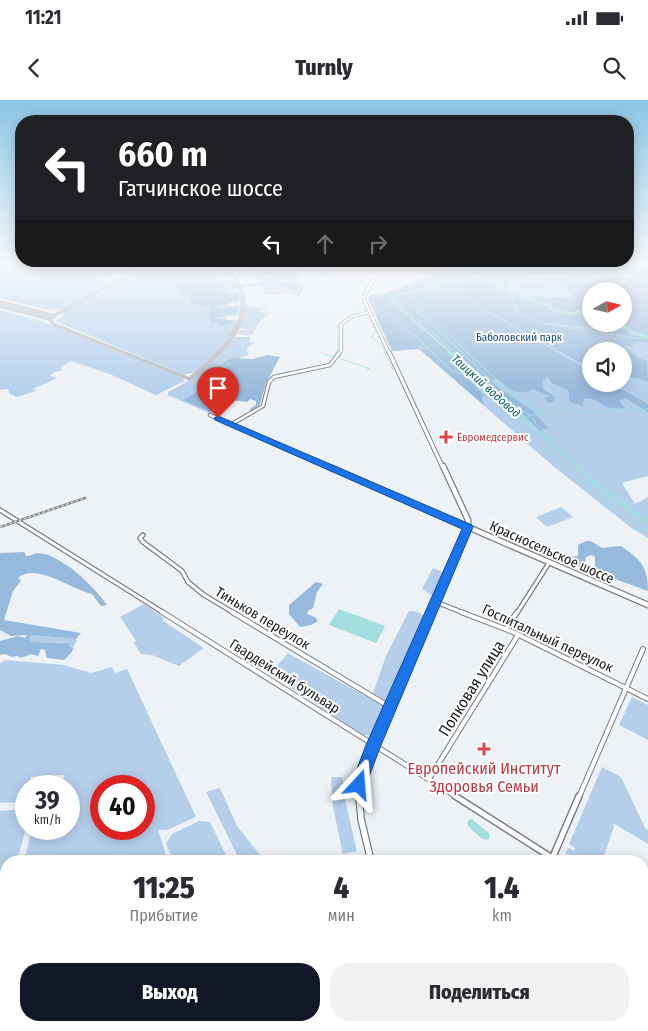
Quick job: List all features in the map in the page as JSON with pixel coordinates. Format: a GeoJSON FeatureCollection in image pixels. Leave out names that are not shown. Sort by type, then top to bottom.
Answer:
{"type":"FeatureCollection","features":[{"type":"Feature","properties":{"kind":"main road","name":"Красносельское шоссе"},"geometry":{"type":"LineString","coordinates":[[367,306],[464,513],[468,527],[648,605]]}},
{"type":"Feature","properties":{"kind":"street"},"geometry":{"type":"LineString","coordinates":[[231,424],[263,406],[269,382],[274,377],[330,365],[341,350],[342,324],[352,317],[369,312]]}},
{"type":"Feature","properties":{"kind":"street"},"geometry":{"type":"LineString","coordinates":[[210,414],[468,527],[361,775],[358,795],[362,824],[370,855]]}},
{"type":"Feature","properties":{"kind":"street","name":"Гвардейский бульвар"},"geometry":{"type":"LineString","coordinates":[[0,510],[547,855]]}},
{"type":"Feature","properties":{"kind":"street","name":"Тиньков переулок"},"geometry":{"type":"LineString","coordinates":[[143,534],[140,538],[143,542],[182,571],[188,582],[204,595],[390,707]]}},
{"type":"Feature","properties":{"kind":"street"},"geometry":{"type":"LineString","coordinates":[[506,630],[549,563]]}},
{"type":"Feature","properties":{"kind":"street","name":"Госпитальный переулок"},"geometry":{"type":"LineString","coordinates":[[436,602],[518,635],[648,699]]}},
{"type":"Feature","properties":{"kind":"street","name":"Полковая улица"},"geometry":{"type":"LineString","coordinates":[[429,779],[518,635]]}},
{"type":"Feature","properties":{"kind":"street"},"geometry":{"type":"LineString","coordinates":[[557,855],[643,649]]}},
{"type":"Feature","properties":{"kind":"green space"},"geometry":{"type":"Polygon","coordinates":[[[34,306],[66,306],[61,309],[48,310],[34,306]]]}},
{"type":"Feature","properties":{"kind":"green space"},"geometry":{"type":"Polygon","coordinates":[[[73,306],[241,306],[241,312],[237,316],[225,317],[228,320],[239,319],[230,337],[218,354],[202,368],[184,375],[55,321],[65,315],[61,313],[73,306]]]}},
{"type":"Feature","properties":{"kind":"green space"},"geometry":{"type":"Polygon","coordinates":[[[210,306],[238,307],[236,313],[212,318],[232,321],[233,323],[219,326],[220,321],[210,323],[210,309],[212,308],[210,306]]]}},
{"type":"Feature","properties":{"kind":"green space"},"geometry":{"type":"Polygon","coordinates":[[[246,306],[267,309],[258,311],[270,313],[260,321],[252,335],[238,334],[240,330],[250,330],[240,328],[246,306]]]}},
{"type":"Feature","properties":{"kind":"green space","name":"Баболовский парк"},"geometry":{"type":"Polygon","coordinates":[[[372,306],[582,306],[582,332],[632,332],[632,306],[648,306],[648,476],[622,483],[635,504],[648,497],[648,538],[633,529],[553,466],[419,349],[392,351],[372,306]]]}},
{"type":"Feature","properties":{"kind":"green space"},"geometry":{"type":"Polygon","coordinates":[[[372,306],[479,306],[582,367],[582,392],[626,392],[648,404],[648,412],[625,398],[619,401],[625,408],[608,407],[588,398],[584,399],[583,406],[569,402],[568,390],[551,383],[547,375],[546,379],[542,380],[543,389],[555,397],[554,402],[548,403],[544,398],[550,396],[533,389],[523,392],[514,391],[498,379],[491,380],[500,389],[535,412],[549,428],[540,431],[480,377],[470,377],[484,395],[482,399],[484,405],[419,349],[392,351],[372,306]]]}},
{"type":"Feature","properties":{"kind":"green space"},"geometry":{"type":"Polygon","coordinates":[[[480,306],[514,306],[519,314],[525,318],[556,326],[582,328],[582,332],[632,332],[632,306],[648,306],[648,344],[634,342],[633,346],[632,342],[582,342],[582,364],[480,306]]]}},
{"type":"Feature","properties":{"kind":"green space"},"geometry":{"type":"Polygon","coordinates":[[[516,306],[582,306],[582,326],[537,321],[521,314],[516,306]]]}},
{"type":"Feature","properties":{"kind":"green space"},"geometry":{"type":"Polygon","coordinates":[[[0,310],[44,322],[183,378],[184,381],[156,395],[112,375],[71,361],[61,367],[62,370],[50,376],[56,379],[28,391],[35,389],[36,391],[17,397],[10,394],[8,389],[0,390],[0,310]]]}},
{"type":"Feature","properties":{"kind":"green space"},"geometry":{"type":"Polygon","coordinates":[[[235,337],[251,337],[249,342],[255,343],[247,348],[248,355],[226,363],[230,364],[226,365],[225,370],[236,380],[231,382],[222,393],[217,384],[213,412],[209,413],[168,395],[168,392],[205,369],[235,337]]]}},
{"type":"Feature","properties":{"kind":"green space"},"geometry":{"type":"Polygon","coordinates":[[[632,354],[647,361],[648,382],[632,378],[632,354]]]}},
{"type":"Feature","properties":{"kind":"green space"},"geometry":{"type":"Polygon","coordinates":[[[268,355],[280,357],[266,383],[260,404],[251,411],[249,410],[256,405],[256,401],[250,399],[247,402],[231,400],[211,412],[183,400],[203,389],[216,386],[215,381],[222,381],[222,389],[219,390],[222,392],[231,382],[234,382],[236,380],[229,374],[225,376],[220,375],[221,370],[225,370],[227,367],[225,366],[230,364],[223,365],[224,362],[233,358],[252,359],[268,355]]]}},
{"type":"Feature","properties":{"kind":"green space"},"geometry":{"type":"Polygon","coordinates":[[[561,507],[573,517],[547,527],[536,517],[561,507]]]}},
{"type":"Feature","properties":{"kind":"green space"},"geometry":{"type":"Polygon","coordinates":[[[591,541],[602,548],[621,546],[634,556],[645,570],[648,591],[604,575],[595,568],[595,557],[591,555],[586,557],[584,569],[562,561],[561,558],[578,556],[578,545],[591,541]]]}},
{"type":"Feature","properties":{"kind":"green space"},"geometry":{"type":"Polygon","coordinates":[[[24,552],[26,556],[37,553],[46,554],[66,565],[86,581],[107,605],[101,606],[92,594],[54,578],[34,573],[18,578],[21,581],[13,591],[4,620],[81,633],[76,639],[31,635],[29,638],[32,642],[69,643],[69,646],[73,648],[72,652],[64,660],[47,658],[45,650],[41,649],[38,656],[31,654],[21,658],[5,654],[0,655],[0,641],[18,636],[25,638],[27,635],[11,636],[0,630],[0,553],[24,552]]]}},
{"type":"Feature","properties":{"kind":"green space"},"geometry":{"type":"Polygon","coordinates":[[[433,568],[445,573],[434,597],[422,589],[433,568]]]}},
{"type":"Feature","properties":{"kind":"green space"},"geometry":{"type":"Polygon","coordinates":[[[316,582],[323,584],[317,592],[313,608],[307,614],[315,617],[318,621],[311,625],[300,627],[289,614],[289,605],[316,582]]]}},
{"type":"Feature","properties":{"kind":"green space"},"geometry":{"type":"Polygon","coordinates":[[[144,604],[164,618],[162,620],[204,648],[179,666],[152,655],[141,654],[134,643],[136,641],[120,617],[144,604]]]}},
{"type":"Feature","properties":{"kind":"green space"},"geometry":{"type":"Polygon","coordinates":[[[409,611],[418,612],[425,617],[388,703],[373,693],[386,656],[409,611]]]}},
{"type":"Feature","properties":{"kind":"green space"},"geometry":{"type":"Polygon","coordinates":[[[31,635],[77,640],[73,648],[69,646],[69,643],[32,642],[29,638],[31,635]]]}},
{"type":"Feature","properties":{"kind":"green space"},"geometry":{"type":"Polygon","coordinates":[[[288,653],[385,707],[373,735],[363,735],[270,674],[288,653]]]}},
{"type":"Feature","properties":{"kind":"green space"},"geometry":{"type":"Polygon","coordinates":[[[6,660],[64,665],[91,673],[112,667],[115,673],[127,669],[196,817],[167,830],[158,830],[166,855],[26,855],[29,840],[80,840],[80,775],[15,775],[15,802],[0,803],[0,663],[6,660]]]}},
{"type":"Feature","properties":{"kind":"green space"},"geometry":{"type":"Polygon","coordinates":[[[632,697],[648,705],[648,740],[619,725],[632,697]]]}},
{"type":"Feature","properties":{"kind":"green space"},"geometry":{"type":"Polygon","coordinates":[[[602,767],[621,777],[645,828],[648,830],[648,844],[613,823],[614,827],[604,855],[568,855],[565,853],[568,848],[574,851],[575,848],[569,844],[602,767]]]}},
{"type":"Feature","properties":{"kind":"green space"},"geometry":{"type":"Polygon","coordinates":[[[331,777],[342,777],[357,851],[343,854],[333,807],[331,777]]]}},
{"type":"Feature","properties":{"kind":"green space"},"geometry":{"type":"Polygon","coordinates":[[[220,788],[237,826],[260,855],[237,855],[206,792],[220,788]]]}},
{"type":"Feature","properties":{"kind":"green space"},"geometry":{"type":"Polygon","coordinates":[[[15,810],[15,840],[23,840],[19,855],[0,855],[0,811],[15,810]]]}},
{"type":"Feature","properties":{"kind":"green space"},"geometry":{"type":"Polygon","coordinates":[[[199,821],[210,822],[226,855],[171,855],[166,843],[172,834],[199,821]]]}},
{"type":"Feature","properties":{"kind":"shaded area"},"geometry":{"type":"Polygon","coordinates":[[[339,609],[385,626],[376,643],[329,625],[339,609]]]}},
{"type":"Feature","properties":{"kind":"shaded area"},"geometry":{"type":"Polygon","coordinates":[[[470,819],[489,833],[490,837],[487,840],[482,839],[468,826],[467,823],[470,819]]]}},
{"type":"Feature","properties":{"kind":"waterway"},"geometry":{"type":"LineString","coordinates":[[376,306],[413,334],[429,349]]}},
{"type":"Feature","properties":{"kind":"waterway","name":"Таицкий водовод"},"geometry":{"type":"LineString","coordinates":[[398,306],[451,353]]}},
{"type":"Feature","properties":{"kind":"waterway","name":"Таицкий водовод"},"geometry":{"type":"LineString","coordinates":[[403,306],[518,408],[531,416]]}},
{"type":"Feature","properties":{"kind":"waterway"},"geometry":{"type":"LineString","coordinates":[[415,306],[488,377],[540,413]]}},
{"type":"Feature","properties":{"kind":"waterway"},"geometry":{"type":"LineString","coordinates":[[421,306],[425,313],[501,384],[541,411]]}},
{"type":"Feature","properties":{"kind":"waterway"},"geometry":{"type":"LineString","coordinates":[[551,306],[550,309],[569,314],[577,313],[577,311],[582,312]]}},
{"type":"Feature","properties":{"kind":"waterway"},"geometry":{"type":"LineString","coordinates":[[334,357],[338,347],[338,325],[365,308]]}},
{"type":"Feature","properties":{"kind":"waterway"},"geometry":{"type":"LineString","coordinates":[[365,314],[368,315],[376,331],[371,337],[381,344],[387,356],[383,357]]}},
{"type":"Feature","properties":{"kind":"waterway"},"geometry":{"type":"LineString","coordinates":[[354,317],[343,326],[343,351],[339,358],[370,369],[367,370]]}},
{"type":"Feature","properties":{"kind":"waterway"},"geometry":{"type":"LineString","coordinates":[[544,324],[641,339],[648,338]]}},
{"type":"Feature","properties":{"kind":"waterway"},"geometry":{"type":"LineString","coordinates":[[630,332],[648,337]]}},
{"type":"Feature","properties":{"kind":"waterway"},"geometry":{"type":"LineString","coordinates":[[424,347],[429,349]]}},
{"type":"Feature","properties":{"kind":"waterway"},"geometry":{"type":"LineString","coordinates":[[429,349],[451,370],[465,375],[498,410],[514,419]]}},
{"type":"Feature","properties":{"kind":"waterway","name":"Таицкий водовод"},"geometry":{"type":"LineString","coordinates":[[449,352],[578,468]]}},
{"type":"Feature","properties":{"kind":"waterway"},"geometry":{"type":"LineString","coordinates":[[324,354],[334,357]]}},
{"type":"Feature","properties":{"kind":"waterway"},"geometry":{"type":"LineString","coordinates":[[327,364],[334,357]]}},
{"type":"Feature","properties":{"kind":"waterway"},"geometry":{"type":"LineString","coordinates":[[387,358],[393,370]]}},
{"type":"Feature","properties":{"kind":"waterway"},"geometry":{"type":"LineString","coordinates":[[269,380],[270,377],[275,375]]}},
{"type":"Feature","properties":{"kind":"waterway"},"geometry":{"type":"LineString","coordinates":[[542,413],[556,410],[594,412],[648,409]]}},
{"type":"Feature","properties":{"kind":"waterway"},"geometry":{"type":"LineString","coordinates":[[531,416],[540,414]]}},
{"type":"Feature","properties":{"kind":"waterway"},"geometry":{"type":"LineString","coordinates":[[524,417],[531,416]]}},
{"type":"Feature","properties":{"kind":"waterway"},"geometry":{"type":"LineString","coordinates":[[533,417],[536,424],[626,504],[648,520]]}},
{"type":"Feature","properties":{"kind":"waterway"},"geometry":{"type":"LineString","coordinates":[[514,419],[518,418]]}},
{"type":"Feature","properties":{"kind":"waterway"},"geometry":{"type":"LineString","coordinates":[[514,419],[513,422],[532,439]]}},
{"type":"Feature","properties":{"kind":"waterway"},"geometry":{"type":"LineString","coordinates":[[534,440],[611,508],[648,532]]}},
{"type":"Feature","properties":{"kind":"waterway","name":"Таицкий водовод"},"geometry":{"type":"LineString","coordinates":[[576,466],[606,493],[648,523]]}},
{"type":"Feature","properties":{"kind":"taxiway"},"geometry":{"type":"LineString","coordinates":[[70,306],[50,317],[53,324],[190,379],[218,354],[229,340],[238,326],[243,306]]}},
{"type":"Feature","properties":{"kind":"runway"},"geometry":{"type":"LineString","coordinates":[[9,306],[50,317]]}},
{"type":"Feature","properties":{"kind":"railway"},"geometry":{"type":"LineString","coordinates":[[0,527],[85,498]]}},
{"type":"Feature","properties":{"kind":"place","name":"Евромедсервис"},"geometry":{"type":"Point","coordinates":[446,437]}},
{"type":"Feature","properties":{"kind":"place","name":"Европейский Институт Здоровья Семьи"},"geometry":{"type":"Point","coordinates":[484,749]}},
{"type":"Feature","properties":{"kind":"route"},"geometry":{"type":"LineString","coordinates":[[218,418],[468,527],[361,775],[359,785]]}}]}
